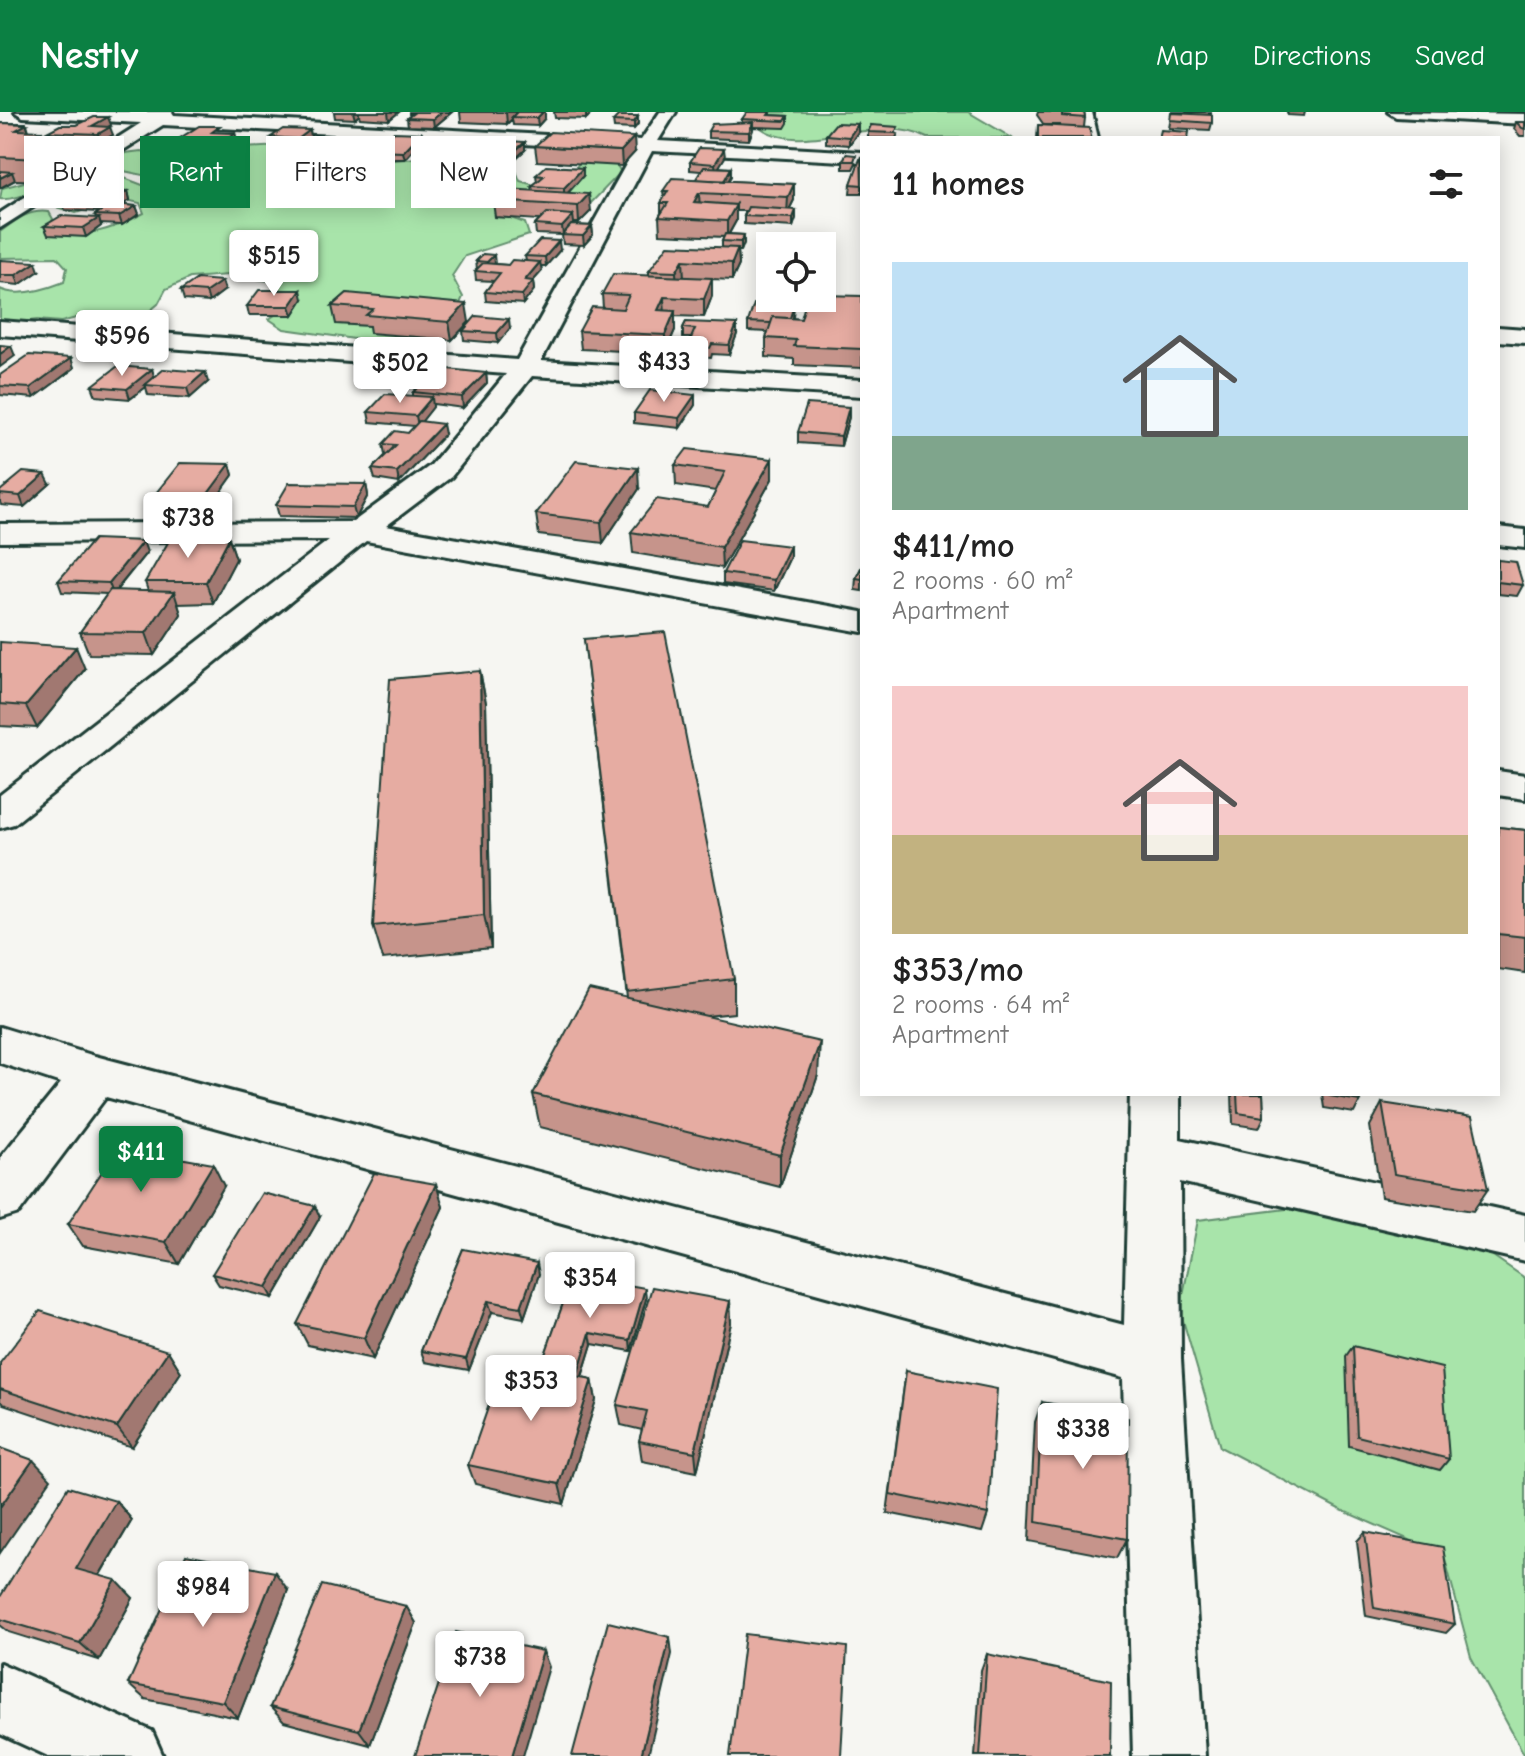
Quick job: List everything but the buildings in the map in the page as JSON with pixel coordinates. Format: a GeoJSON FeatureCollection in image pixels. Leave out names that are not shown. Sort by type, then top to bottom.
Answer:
{"type":"FeatureCollection","features":[{"type":"Feature","properties":{"kind":"street"},"geometry":{"type":"LineString","coordinates":[[23,112],[165,116],[860,157]]}},
{"type":"Feature","properties":{"kind":"street"},"geometry":{"type":"LineString","coordinates":[[0,815],[360,531],[441,471],[525,368],[646,145],[668,112]]}},
{"type":"Feature","properties":{"kind":"street"},"geometry":{"type":"LineString","coordinates":[[1084,112],[1089,136]]}},
{"type":"Feature","properties":{"kind":"street"},"geometry":{"type":"LineString","coordinates":[[1396,112],[1525,119]]}},
{"type":"Feature","properties":{"kind":"street"},"geometry":{"type":"LineString","coordinates":[[0,222],[165,116]]}},
{"type":"Feature","properties":{"kind":"street"},"geometry":{"type":"LineString","coordinates":[[0,328],[525,368],[860,388]]}},
{"type":"Feature","properties":{"kind":"street"},"geometry":{"type":"LineString","coordinates":[[1500,334],[1525,336]]}},
{"type":"Feature","properties":{"kind":"street"},"geometry":{"type":"LineString","coordinates":[[0,533],[360,531],[860,622]]}},
{"type":"Feature","properties":{"kind":"street"},"geometry":{"type":"LineString","coordinates":[[1500,536],[1525,539]]}},
{"type":"Feature","properties":{"kind":"street"},"geometry":{"type":"LineString","coordinates":[[1500,783],[1525,787]]}},
{"type":"Feature","properties":{"kind":"street"},"geometry":{"type":"LineString","coordinates":[[0,1045],[95,1075],[1152,1359]]}},
{"type":"Feature","properties":{"kind":"street"},"geometry":{"type":"LineString","coordinates":[[0,1197],[95,1075]]}},
{"type":"Feature","properties":{"kind":"street"},"geometry":{"type":"LineString","coordinates":[[1155,1096],[1152,1359],[1169,1756]]}},
{"type":"Feature","properties":{"kind":"street"},"geometry":{"type":"LineString","coordinates":[[1156,1155],[1525,1238]]}},
{"type":"Feature","properties":{"kind":"street"},"geometry":{"type":"LineString","coordinates":[[0,1698],[127,1756]]}},
{"type":"Feature","properties":{"kind":"green space"},"geometry":{"type":"Polygon","coordinates":[[[751,112],[968,112],[1009,136],[922,136],[908,131],[887,130],[796,138],[777,136],[761,128],[751,112]]]}},
{"type":"Feature","properties":{"kind":"green space"},"geometry":{"type":"Polygon","coordinates":[[[34,131],[54,136],[24,136],[24,153],[15,132],[34,131]]]}},
{"type":"Feature","properties":{"kind":"green space"},"geometry":{"type":"Polygon","coordinates":[[[266,147],[266,208],[395,208],[395,160],[411,159],[411,208],[516,208],[516,171],[520,181],[548,189],[574,170],[582,159],[614,161],[621,172],[588,206],[499,214],[525,223],[529,235],[465,256],[452,276],[463,297],[447,331],[428,342],[397,345],[284,329],[269,319],[295,302],[271,281],[228,275],[190,278],[166,289],[158,304],[140,319],[112,320],[95,313],[61,322],[37,320],[0,325],[0,289],[23,293],[49,287],[64,282],[67,268],[57,257],[0,258],[0,232],[35,212],[49,212],[53,219],[47,230],[73,234],[97,232],[120,224],[144,213],[142,208],[250,208],[250,148],[266,147]]]}},
{"type":"Feature","properties":{"kind":"green space"},"geometry":{"type":"Polygon","coordinates":[[[140,151],[140,174],[124,171],[125,153],[140,151]]]}},
{"type":"Feature","properties":{"kind":"green space"},"geometry":{"type":"Polygon","coordinates":[[[124,178],[140,184],[140,203],[124,199],[124,178]]]}},
{"type":"Feature","properties":{"kind":"green space"},"geometry":{"type":"Polygon","coordinates":[[[24,182],[24,194],[0,199],[2,188],[24,182]]]}},
{"type":"Feature","properties":{"kind":"green space"},"geometry":{"type":"Polygon","coordinates":[[[59,208],[92,208],[76,213],[59,208]]]}},
{"type":"Feature","properties":{"kind":"green space"},"geometry":{"type":"Polygon","coordinates":[[[1318,1205],[1455,1230],[1525,1278],[1525,1756],[1471,1657],[1444,1555],[1339,1509],[1220,1447],[1180,1310],[1198,1220],[1318,1205]]]}}]}
